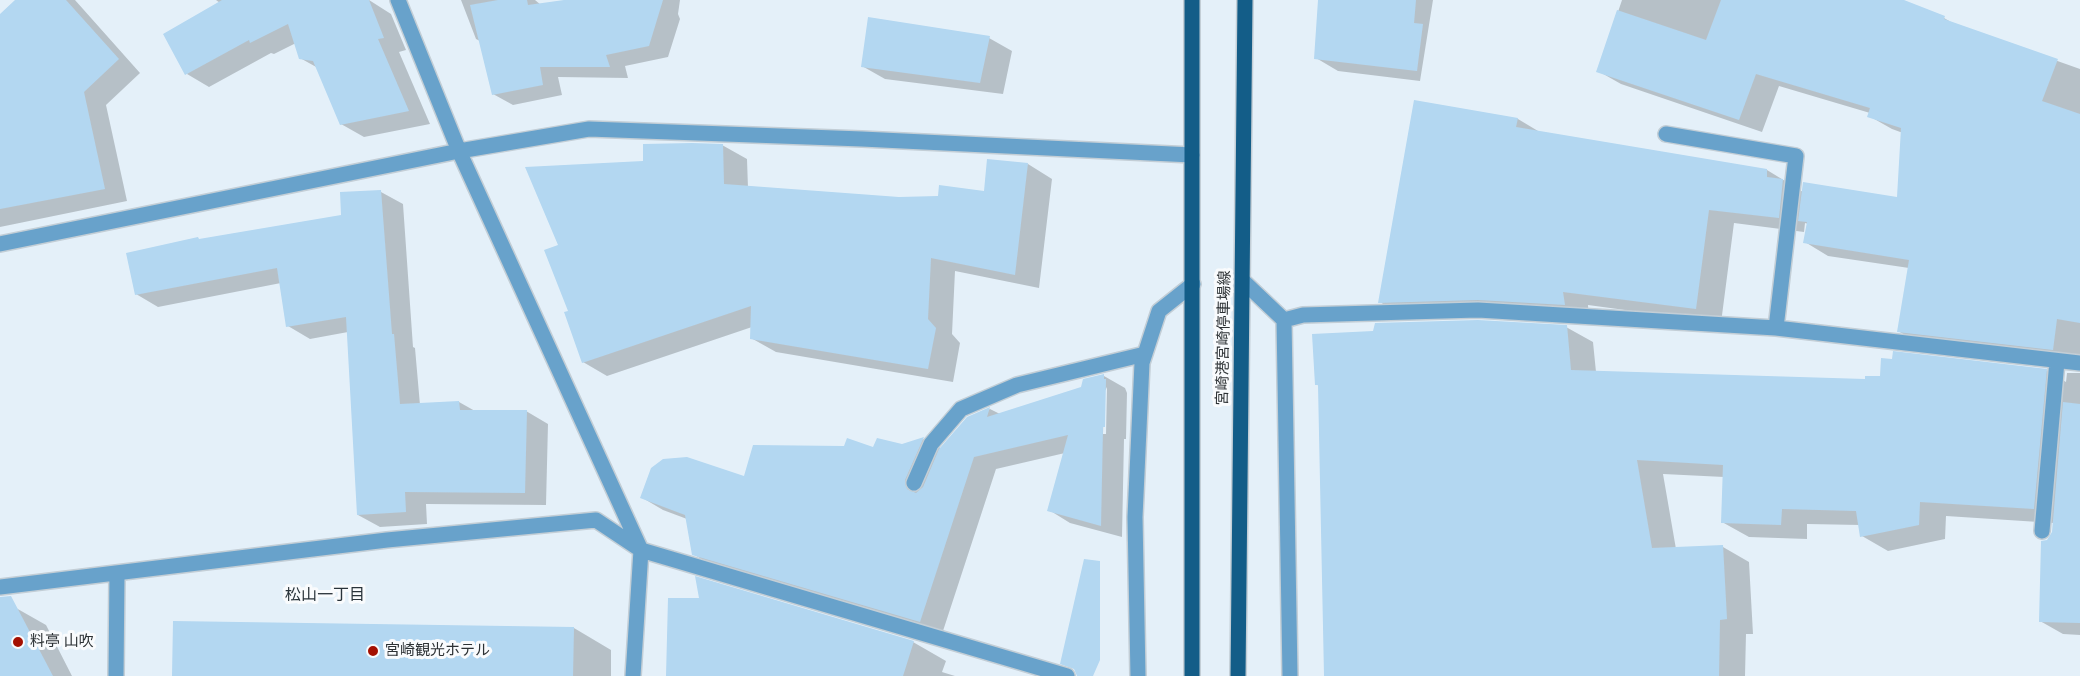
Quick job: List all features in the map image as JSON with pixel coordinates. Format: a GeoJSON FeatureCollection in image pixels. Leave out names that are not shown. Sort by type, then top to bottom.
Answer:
{"type":"FeatureCollection","features":[{"type":"Feature","properties":{"kind":"main road","name":"宮崎港宮崎停車場線"},"geometry":{"type":"LineString","coordinates":[[1192,0],[1192,676]]}},
{"type":"Feature","properties":{"kind":"main road","name":"宮崎港宮崎停車場線"},"geometry":{"type":"LineString","coordinates":[[1238,676],[1245,0]]}},
{"type":"Feature","properties":{"kind":"street"},"geometry":{"type":"LineString","coordinates":[[398,0],[459,151],[641,550],[633,676]]}},
{"type":"Feature","properties":{"kind":"street"},"geometry":{"type":"LineString","coordinates":[[0,244],[459,151],[589,129],[873,139],[1192,155]]}},
{"type":"Feature","properties":{"kind":"street"},"geometry":{"type":"LineString","coordinates":[[1666,134],[1796,156],[1776,328]]}},
{"type":"Feature","properties":{"kind":"street"},"geometry":{"type":"LineString","coordinates":[[1243,281],[1284,320],[1290,676]]}},
{"type":"Feature","properties":{"kind":"street"},"geometry":{"type":"LineString","coordinates":[[1138,676],[1134,517],[1142,363],[1159,311],[1193,284]]}},
{"type":"Feature","properties":{"kind":"street"},"geometry":{"type":"LineString","coordinates":[[1284,320],[1303,315],[1478,310],[1776,328],[2080,363]]}},
{"type":"Feature","properties":{"kind":"street"},"geometry":{"type":"LineString","coordinates":[[914,483],[931,444],[961,409],[1017,385],[1145,354]]}},
{"type":"Feature","properties":{"kind":"street"},"geometry":{"type":"LineString","coordinates":[[2042,531],[2057,361]]}},
{"type":"Feature","properties":{"kind":"street"},"geometry":{"type":"LineString","coordinates":[[0,587],[387,540],[596,520],[641,550],[1066,676]]}},
{"type":"Feature","properties":{"kind":"street"},"geometry":{"type":"LineString","coordinates":[[116,676],[117,574]]}},
{"type":"Feature","properties":{"kind":"building"},"geometry":{"type":"Polygon","coordinates":[[[15,0],[66,0],[119,59],[84,92],[105,189],[0,209],[0,14],[15,0]]]}},
{"type":"Feature","properties":{"kind":"building"},"geometry":{"type":"Polygon","coordinates":[[[222,0],[369,0],[384,38],[378,39],[409,111],[340,125],[313,61],[299,59],[288,24],[250,43],[249,40],[185,75],[163,34],[222,0]]]}},
{"type":"Feature","properties":{"kind":"building"},"geometry":{"type":"Polygon","coordinates":[[[498,0],[527,0],[528,5],[564,0],[663,0],[649,46],[606,55],[610,67],[540,67],[543,85],[492,95],[470,5],[498,0]]]}},
{"type":"Feature","properties":{"kind":"building"},"geometry":{"type":"Polygon","coordinates":[[[1318,0],[1416,0],[1414,23],[1423,24],[1417,71],[1314,59],[1318,0]]]}},
{"type":"Feature","properties":{"kind":"building"},"geometry":{"type":"Polygon","coordinates":[[[1721,0],[1904,0],[1945,16],[1944,19],[2058,59],[2042,101],[2080,114],[2080,323],[2057,319],[2053,350],[1897,332],[1909,260],[1803,243],[1807,222],[1798,221],[1803,182],[1897,197],[1901,128],[1867,117],[1870,108],[1756,74],[1739,120],[1596,72],[1617,10],[1706,40],[1721,0]]]}},
{"type":"Feature","properties":{"kind":"building"},"geometry":{"type":"Polygon","coordinates":[[[868,17],[990,36],[980,83],[861,67],[868,17]]]}},
{"type":"Feature","properties":{"kind":"building"},"geometry":{"type":"Polygon","coordinates":[[[1414,100],[1518,118],[1516,127],[1767,169],[1767,177],[1783,179],[1779,218],[1709,210],[1696,309],[1563,292],[1565,305],[1478,300],[1378,303],[1414,100]]]}},
{"type":"Feature","properties":{"kind":"building"},"geometry":{"type":"Polygon","coordinates":[[[643,144],[723,144],[724,184],[899,197],[938,196],[939,185],[984,191],[987,159],[1028,163],[1015,275],[931,258],[928,319],[936,328],[928,369],[750,339],[751,306],[582,363],[564,312],[568,311],[544,250],[558,245],[525,167],[643,161],[643,144]]]}},
{"type":"Feature","properties":{"kind":"building"},"geometry":{"type":"Polygon","coordinates":[[[381,190],[400,404],[459,401],[460,410],[527,410],[525,493],[405,492],[406,512],[357,515],[346,317],[286,327],[277,268],[135,295],[126,253],[198,237],[199,239],[341,215],[340,192],[381,190]]]}},
{"type":"Feature","properties":{"kind":"building"},"geometry":{"type":"Polygon","coordinates":[[[1478,320],[1567,325],[1571,370],[1865,379],[1865,376],[1880,376],[1881,358],[1892,359],[1893,351],[2047,369],[2034,509],[1920,502],[1919,525],[1860,537],[1856,511],[1782,509],[1781,525],[1721,523],[1723,465],[1637,460],[1652,548],[1723,545],[1727,619],[1720,620],[1719,676],[1324,676],[1318,385],[1315,385],[1312,334],[1373,331],[1375,323],[1478,320]]]}},
{"type":"Feature","properties":{"kind":"building"},"geometry":{"type":"Polygon","coordinates":[[[1104,374],[1104,379],[1106,379],[1101,526],[1047,511],[1068,435],[974,457],[920,622],[692,555],[685,515],[640,498],[651,468],[663,459],[687,457],[744,476],[753,445],[844,446],[847,438],[873,447],[877,438],[902,444],[924,437],[905,480],[907,489],[916,493],[923,487],[939,449],[967,417],[990,407],[987,417],[1081,387],[1083,379],[1104,374]]]}},
{"type":"Feature","properties":{"kind":"building"},"geometry":{"type":"Polygon","coordinates":[[[2063,402],[2080,404],[2080,623],[2039,622],[2041,541],[2047,540],[2052,532],[2063,402]]]}},
{"type":"Feature","properties":{"kind":"building"},"geometry":{"type":"Polygon","coordinates":[[[1084,559],[1100,561],[1100,660],[1093,676],[1077,676],[1074,669],[1060,664],[1084,559]]]}},
{"type":"Feature","properties":{"kind":"building"},"geometry":{"type":"Polygon","coordinates":[[[695,576],[914,641],[903,676],[666,676],[668,598],[699,598],[695,576]]]}},
{"type":"Feature","properties":{"kind":"building","name":"料亭 山吹"},"geometry":{"type":"Polygon","coordinates":[[[11,596],[53,676],[0,676],[0,597],[11,596]]]}},
{"type":"Feature","properties":{"kind":"building","name":"宮崎観光ホテル"},"geometry":{"type":"Polygon","coordinates":[[[173,621],[574,627],[573,676],[172,676],[173,621]]]}},
{"type":"Feature","properties":{"kind":"place","name":"料亭 山吹"},"geometry":{"type":"Point","coordinates":[18,642]}},
{"type":"Feature","properties":{"kind":"place","name":"宮崎観光ホテル"},"geometry":{"type":"Point","coordinates":[373,651]}},
{"type":"Feature","properties":{"kind":"district","name":"松山一丁目"},"geometry":{"type":"Point","coordinates":[325,595]}}]}
